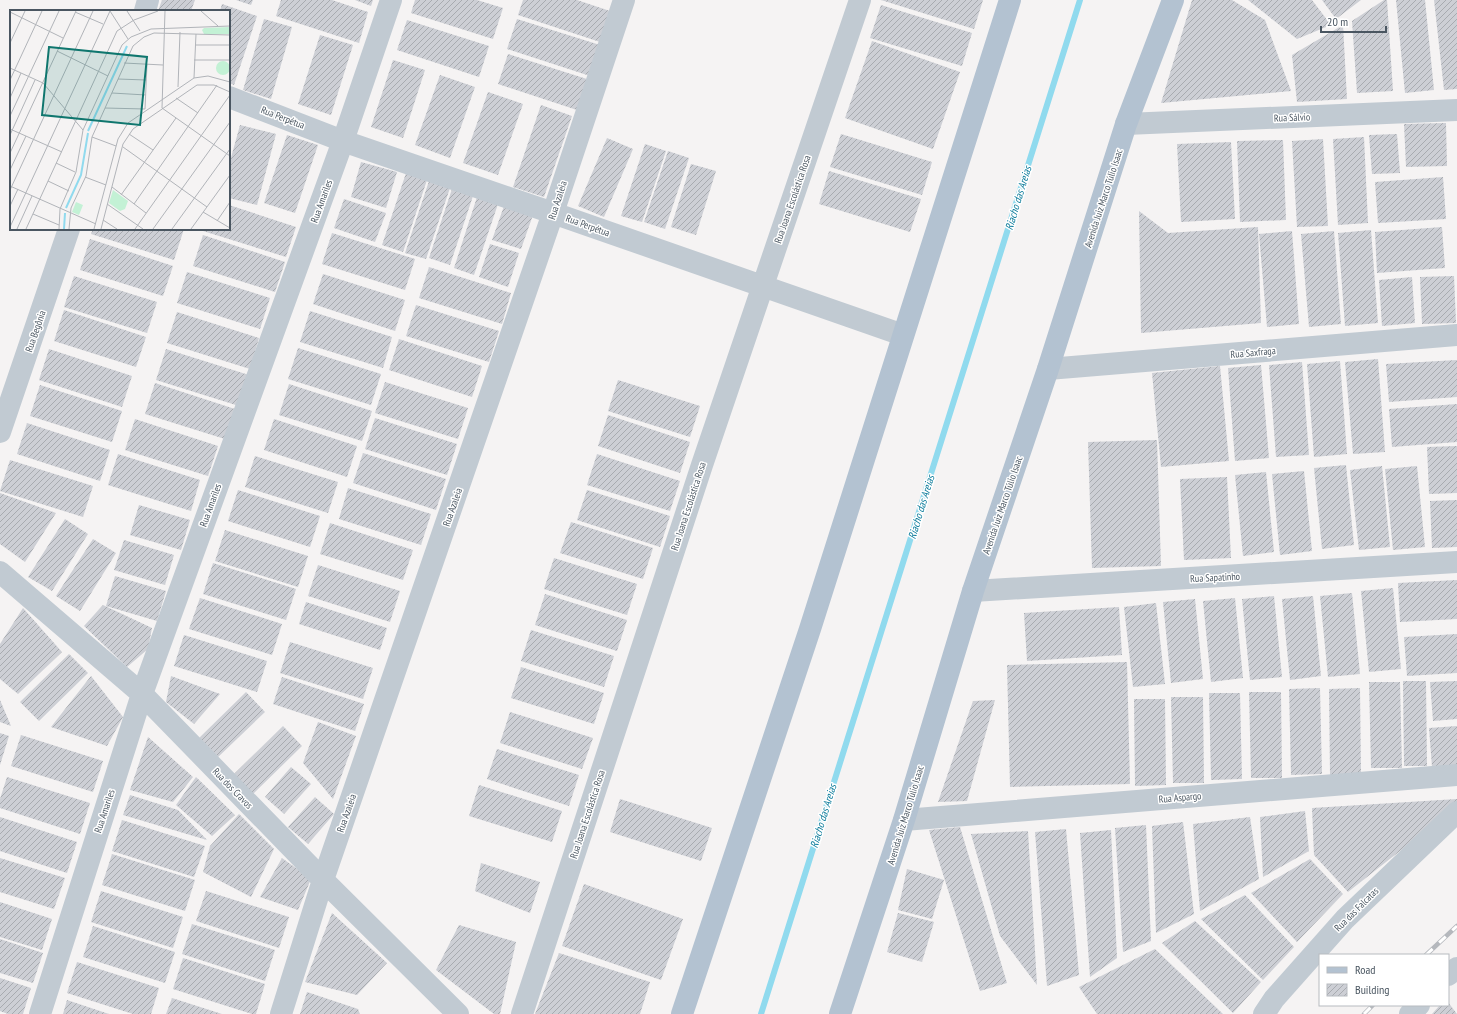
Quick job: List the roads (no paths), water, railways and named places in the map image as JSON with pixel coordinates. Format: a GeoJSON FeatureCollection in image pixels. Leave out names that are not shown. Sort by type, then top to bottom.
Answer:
{"type":"FeatureCollection","features":[{"type":"Feature","properties":{"kind":"main road"},"geometry":{"type":"LineString","coordinates":[[682,1014],[810,629],[1010,0]]}},
{"type":"Feature","properties":{"kind":"main road","name":"Avenida Juiz Marco Túlio Isaac"},"geometry":{"type":"LineString","coordinates":[[840,1014],[904,820],[973,591],[1048,369],[1126,124],[1173,0]]}},
{"type":"Feature","properties":{"kind":"street"},"geometry":{"type":"LineString","coordinates":[[144,10],[148,0]]}},
{"type":"Feature","properties":{"kind":"street","name":"Rua Amariles"},"geometry":{"type":"LineString","coordinates":[[40,1014],[142,694],[343,141],[391,0]]}},
{"type":"Feature","properties":{"kind":"street","name":"Rua Azaleia"},"geometry":{"type":"LineString","coordinates":[[281,1014],[323,880],[553,213],[624,0]]}},
{"type":"Feature","properties":{"kind":"street","name":"Rua Joana Escolástica Rosa"},"geometry":{"type":"LineString","coordinates":[[522,1014],[699,472],[860,0]]}},
{"type":"Feature","properties":{"kind":"street","name":"Rua Perpétua"},"geometry":{"type":"LineString","coordinates":[[230,96],[343,141],[903,335]]}},
{"type":"Feature","properties":{"kind":"street","name":"Rua Sálvio"},"geometry":{"type":"LineString","coordinates":[[1126,124],[1457,110]]}},
{"type":"Feature","properties":{"kind":"street","name":"Rua Begônia"},"geometry":{"type":"LineString","coordinates":[[0,432],[70,230]]}},
{"type":"Feature","properties":{"kind":"street","name":"Rua Saxfraga"},"geometry":{"type":"LineString","coordinates":[[1048,369],[1457,335]]}},
{"type":"Feature","properties":{"kind":"street","name":"Rua Sapatinho"},"geometry":{"type":"LineString","coordinates":[[973,591],[1457,562]]}},
{"type":"Feature","properties":{"kind":"street","name":"Rua dos Cravos"},"geometry":{"type":"LineString","coordinates":[[0,572],[142,694],[323,880],[458,1014]]}},
{"type":"Feature","properties":{"kind":"street","name":"Rua Aspargo"},"geometry":{"type":"LineString","coordinates":[[904,820],[1457,775]]}},
{"type":"Feature","properties":{"kind":"street","name":"Rua das Falcatas"},"geometry":{"type":"LineString","coordinates":[[1264,1014],[1274,999],[1345,919],[1457,812]]}},
{"type":"Feature","properties":{"kind":"street"},"geometry":{"type":"LineString","coordinates":[[1449,975],[1457,968]]}},
{"type":"Feature","properties":{"kind":"street"},"geometry":{"type":"LineString","coordinates":[[1410,1014],[1418,1006]]}},
{"type":"Feature","properties":{"kind":"waterway","name":"Riacho das Areias"},"geometry":{"type":"LineString","coordinates":[[761,1014],[1080,0]]}},
{"type":"Feature","properties":{"kind":"railway"},"geometry":{"type":"LineString","coordinates":[[1427,954],[1457,926]]}},
{"type":"Feature","properties":{"kind":"railway"},"geometry":{"type":"LineString","coordinates":[[1364,1014],[1372,1006]]}}]}
